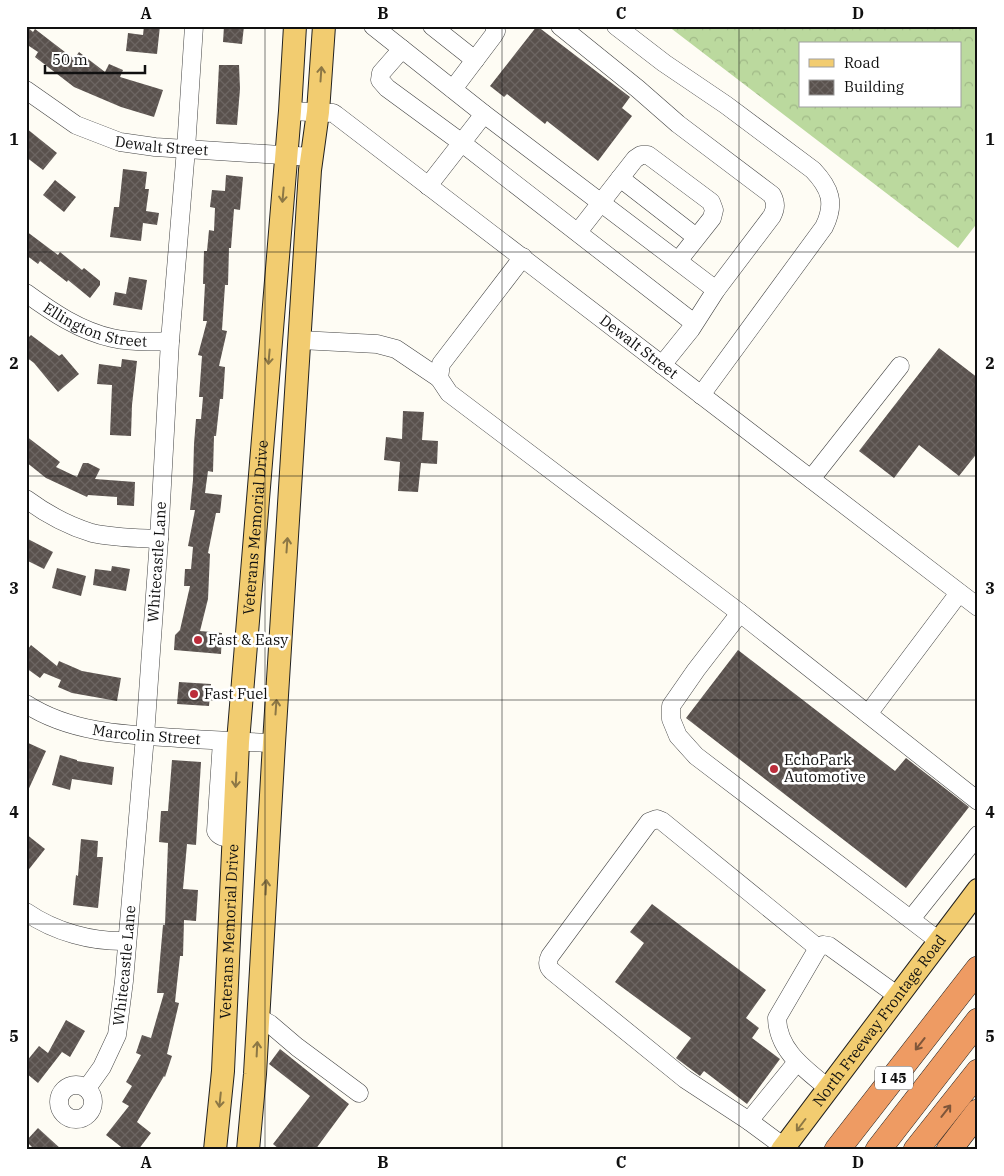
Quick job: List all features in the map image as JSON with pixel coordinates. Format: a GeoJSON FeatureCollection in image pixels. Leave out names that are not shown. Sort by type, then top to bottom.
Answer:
{"type":"FeatureCollection","features":[{"type":"Feature","properties":{"kind":"highway"},"geometry":{"type":"LineString","coordinates":[[950,1005],[978,959]]}},
{"type":"Feature","properties":{"kind":"highway","name":"I 45"},"geometry":{"type":"LineString","coordinates":[[837,1150],[978,969]]}},
{"type":"Feature","properties":{"kind":"highway"},"geometry":{"type":"LineString","coordinates":[[878,1150],[978,1021]]}},
{"type":"Feature","properties":{"kind":"highway"},"geometry":{"type":"LineString","coordinates":[[916,1150],[978,1072]]}},
{"type":"Feature","properties":{"kind":"highway"},"geometry":{"type":"LineString","coordinates":[[949,1150],[978,1112]]}},
{"type":"Feature","properties":{"kind":"main road","name":"Veterans Memorial Drive"},"geometry":{"type":"LineString","coordinates":[[215,1150],[223,1071],[234,838],[230,742],[264,417],[290,111],[295,26]]}},
{"type":"Feature","properties":{"kind":"main road","name":"Veterans Memorial Drive"},"geometry":{"type":"LineString","coordinates":[[248,1150],[255,1074],[274,743],[312,157],[318,112],[324,26]]}},
{"type":"Feature","properties":{"kind":"main road"},"geometry":{"type":"LineString","coordinates":[[264,417],[295,418]]}},
{"type":"Feature","properties":{"kind":"main road","name":"North Freeway Frontage Road"},"geometry":{"type":"LineString","coordinates":[[783,1148],[978,890]]}},
{"type":"Feature","properties":{"kind":"main road"},"geometry":{"type":"LineString","coordinates":[[223,1071],[255,1074]]}},
{"type":"Feature","properties":{"kind":"street","name":"Whitecastle Lane"},"geometry":{"type":"LineString","coordinates":[[87,1088],[102,1067],[117,1035],[124,981],[145,736],[159,539],[170,341],[194,26]]}},
{"type":"Feature","properties":{"kind":"street"},"geometry":{"type":"LineString","coordinates":[[373,26],[484,114],[716,290]]}},
{"type":"Feature","properties":{"kind":"street"},"geometry":{"type":"LineString","coordinates":[[432,26],[474,60]]}},
{"type":"Feature","properties":{"kind":"street"},"geometry":{"type":"LineString","coordinates":[[453,88],[494,36],[496,31],[494,26]]}},
{"type":"Feature","properties":{"kind":"street"},"geometry":{"type":"LineString","coordinates":[[560,26],[678,124],[772,195],[775,202],[772,216],[662,365]]}},
{"type":"Feature","properties":{"kind":"street"},"geometry":{"type":"LineString","coordinates":[[616,26],[813,170],[824,182],[829,194],[831,207],[824,227],[701,395]]}},
{"type":"Feature","properties":{"kind":"street"},"geometry":{"type":"LineString","coordinates":[[402,49],[381,73],[380,80],[387,88],[462,143],[694,323]]}},
{"type":"Feature","properties":{"kind":"street","name":"Dewalt Street"},"geometry":{"type":"LineString","coordinates":[[26,90],[76,124],[120,142],[155,147],[312,157]]}},
{"type":"Feature","properties":{"kind":"street","name":"Dewalt Street"},"geometry":{"type":"LineString","coordinates":[[290,111],[332,113],[336,115],[978,607]]}},
{"type":"Feature","properties":{"kind":"street"},"geometry":{"type":"LineString","coordinates":[[428,186],[484,114]]}},
{"type":"Feature","properties":{"kind":"street"},"geometry":{"type":"LineString","coordinates":[[578,232],[635,159],[640,155],[648,155],[710,202],[714,210],[712,218],[678,261]]}},
{"type":"Feature","properties":{"kind":"street"},"geometry":{"type":"LineString","coordinates":[[620,178],[696,237]]}},
{"type":"Feature","properties":{"kind":"street"},"geometry":{"type":"LineString","coordinates":[[439,378],[441,364],[523,257]]}},
{"type":"Feature","properties":{"kind":"street","name":"Ellington Street"},"geometry":{"type":"LineString","coordinates":[[26,292],[51,311],[81,328],[112,338],[170,341]]}},
{"type":"Feature","properties":{"kind":"street"},"geometry":{"type":"LineString","coordinates":[[300,340],[377,344],[396,349],[439,378],[449,393],[740,613],[978,801]]}},
{"type":"Feature","properties":{"kind":"street"},"geometry":{"type":"LineString","coordinates":[[811,479],[900,366]]}},
{"type":"Feature","properties":{"kind":"street"},"geometry":{"type":"LineString","coordinates":[[26,499],[63,521],[92,533],[126,538],[159,539]]}},
{"type":"Feature","properties":{"kind":"street"},"geometry":{"type":"LineString","coordinates":[[868,714],[959,592]]}},
{"type":"Feature","properties":{"kind":"street"},"geometry":{"type":"LineString","coordinates":[[740,613],[696,670],[672,706],[670,719],[678,736],[696,756],[939,941]]}},
{"type":"Feature","properties":{"kind":"street","name":"Marcolin Street"},"geometry":{"type":"LineString","coordinates":[[26,704],[37,711],[76,726],[110,733],[230,742],[274,743]]}},
{"type":"Feature","properties":{"kind":"street"},"geometry":{"type":"LineString","coordinates":[[783,1148],[749,1121],[685,1079],[552,971],[548,967],[548,962],[550,956],[649,822],[657,819],[662,821],[818,948]]}},
{"type":"Feature","properties":{"kind":"street"},"geometry":{"type":"LineString","coordinates":[[910,920],[978,835]]}},
{"type":"Feature","properties":{"kind":"street"},"geometry":{"type":"LineString","coordinates":[[26,912],[74,935],[107,941],[127,941]]}},
{"type":"Feature","properties":{"kind":"street"},"geometry":{"type":"LineString","coordinates":[[828,1088],[789,1053],[777,1028],[777,1018],[818,948],[823,945],[829,946],[898,996]]}},
{"type":"Feature","properties":{"kind":"street"},"geometry":{"type":"LineString","coordinates":[[258,1018],[270,1024],[297,1047],[359,1093]]}},
{"type":"Feature","properties":{"kind":"street"},"geometry":{"type":"LineString","coordinates":[[749,1121],[797,1062]]}},
{"type":"Feature","properties":{"kind":"green space"},"geometry":{"type":"Polygon","coordinates":[[[668,26],[978,26],[978,222],[958,248],[668,26]]]}},
{"type":"Feature","properties":{"kind":"building"},"geometry":{"type":"Polygon","coordinates":[[[26,26],[33,32],[35,29],[74,59],[79,52],[105,72],[109,64],[123,70],[120,77],[163,90],[154,117],[121,107],[74,87],[35,57],[38,52],[26,44],[26,26]]]}},
{"type":"Feature","properties":{"kind":"building"},"geometry":{"type":"Polygon","coordinates":[[[144,26],[160,26],[157,54],[126,51],[128,33],[143,35],[144,26]]]}},
{"type":"Feature","properties":{"kind":"building"},"geometry":{"type":"Polygon","coordinates":[[[224,26],[244,26],[242,44],[223,42],[224,26]]]}},
{"type":"Feature","properties":{"kind":"building"},"geometry":{"type":"Polygon","coordinates":[[[537,26],[630,97],[622,108],[632,116],[598,161],[547,121],[545,124],[507,94],[504,97],[490,86],[537,26]]]}},
{"type":"Feature","properties":{"kind":"building"},"geometry":{"type":"Polygon","coordinates":[[[219,65],[239,65],[240,89],[237,125],[216,124],[219,65]]]}},
{"type":"Feature","properties":{"kind":"building"},"geometry":{"type":"Polygon","coordinates":[[[26,128],[57,153],[43,170],[26,157],[26,128]]]}},
{"type":"Feature","properties":{"kind":"building"},"geometry":{"type":"Polygon","coordinates":[[[123,169],[147,172],[145,189],[149,189],[146,211],[159,213],[157,225],[143,223],[141,241],[110,237],[114,207],[119,207],[123,169]]]}},
{"type":"Feature","properties":{"kind":"building"},"geometry":{"type":"Polygon","coordinates":[[[226,175],[243,177],[240,210],[234,209],[231,248],[229,248],[228,285],[225,285],[222,330],[227,331],[219,366],[225,367],[223,399],[220,399],[216,436],[214,436],[213,472],[208,471],[205,493],[222,495],[220,513],[216,513],[208,553],[210,554],[208,599],[200,631],[222,633],[221,654],[174,650],[175,635],[180,630],[190,586],[184,586],[185,569],[191,569],[193,547],[188,546],[195,510],[190,510],[194,444],[196,419],[201,419],[203,397],[199,397],[202,356],[198,355],[207,321],[203,321],[204,251],[207,251],[209,230],[214,231],[215,208],[210,207],[212,190],[225,191],[226,175]]]}},
{"type":"Feature","properties":{"kind":"building"},"geometry":{"type":"Polygon","coordinates":[[[55,180],[76,197],[64,212],[43,195],[55,180]]]}},
{"type":"Feature","properties":{"kind":"building"},"geometry":{"type":"Polygon","coordinates":[[[26,231],[58,255],[60,252],[82,270],[84,268],[100,281],[100,285],[90,298],[40,261],[38,264],[26,255],[26,231]]]}},
{"type":"Feature","properties":{"kind":"building"},"geometry":{"type":"Polygon","coordinates":[[[129,277],[147,280],[142,310],[113,305],[115,292],[126,294],[129,277]]]}},
{"type":"Feature","properties":{"kind":"building"},"geometry":{"type":"Polygon","coordinates":[[[31,335],[59,356],[62,354],[79,374],[58,392],[34,363],[26,357],[26,340],[31,335]]]}},
{"type":"Feature","properties":{"kind":"building"},"geometry":{"type":"Polygon","coordinates":[[[939,348],[978,378],[978,452],[959,476],[919,445],[894,478],[859,451],[939,348]]]}},
{"type":"Feature","properties":{"kind":"building"},"geometry":{"type":"Polygon","coordinates":[[[122,359],[137,361],[131,436],[110,435],[112,385],[97,384],[99,364],[121,367],[122,359]]]}},
{"type":"Feature","properties":{"kind":"building"},"geometry":{"type":"Polygon","coordinates":[[[403,411],[424,412],[422,440],[438,441],[437,464],[421,463],[418,492],[398,491],[400,462],[384,460],[386,437],[402,439],[403,411]]]}},
{"type":"Feature","properties":{"kind":"building"},"geometry":{"type":"Polygon","coordinates":[[[26,436],[60,462],[56,467],[77,477],[83,463],[88,463],[100,469],[95,479],[135,482],[134,506],[117,505],[117,497],[88,495],[87,497],[46,478],[26,462],[26,436]]]}},
{"type":"Feature","properties":{"kind":"building"},"geometry":{"type":"Polygon","coordinates":[[[26,538],[53,552],[44,569],[26,560],[26,538]]]}},
{"type":"Feature","properties":{"kind":"building"},"geometry":{"type":"Polygon","coordinates":[[[112,566],[130,569],[126,591],[93,585],[95,569],[111,571],[112,566]]]}},
{"type":"Feature","properties":{"kind":"building"},"geometry":{"type":"Polygon","coordinates":[[[57,568],[86,576],[81,596],[52,588],[57,568]]]}},
{"type":"Feature","properties":{"kind":"building"},"geometry":{"type":"Polygon","coordinates":[[[31,645],[57,666],[59,661],[82,671],[121,678],[117,701],[72,693],[58,687],[61,680],[44,673],[40,678],[26,668],[26,652],[31,645]]]}},
{"type":"Feature","properties":{"kind":"building"},"geometry":{"type":"Polygon","coordinates":[[[738,650],[895,771],[906,758],[969,807],[906,888],[686,718],[738,650]]]}},
{"type":"Feature","properties":{"kind":"building","name":"Fast Fuel"},"geometry":{"type":"Polygon","coordinates":[[[179,682],[211,684],[209,706],[177,704],[179,682]]]}},
{"type":"Feature","properties":{"kind":"building"},"geometry":{"type":"Polygon","coordinates":[[[26,742],[46,751],[26,795],[26,742]]]}},
{"type":"Feature","properties":{"kind":"building"},"geometry":{"type":"Polygon","coordinates":[[[60,755],[77,761],[114,767],[112,785],[72,779],[70,790],[52,785],[60,755]]]}},
{"type":"Feature","properties":{"kind":"building"},"geometry":{"type":"Polygon","coordinates":[[[172,760],[201,762],[196,845],[187,844],[183,889],[198,890],[196,921],[184,920],[183,956],[180,956],[175,1002],[179,1003],[167,1054],[172,1056],[165,1077],[137,1122],[151,1133],[138,1150],[125,1150],[106,1135],[129,1106],[122,1102],[132,1086],[126,1082],[141,1055],[136,1053],[142,1035],[151,1038],[164,993],[157,993],[163,925],[165,925],[168,843],[159,842],[161,811],[168,811],[172,760]]]}},
{"type":"Feature","properties":{"kind":"building"},"geometry":{"type":"Polygon","coordinates":[[[26,834],[45,849],[26,873],[26,834]]]}},
{"type":"Feature","properties":{"kind":"building"},"geometry":{"type":"Polygon","coordinates":[[[81,839],[98,841],[97,857],[103,857],[98,908],[73,905],[81,839]]]}},
{"type":"Feature","properties":{"kind":"building"},"geometry":{"type":"Polygon","coordinates":[[[652,904],[766,990],[746,1018],[759,1028],[752,1038],[780,1059],[747,1104],[704,1071],[700,1076],[676,1058],[691,1038],[615,982],[644,943],[630,932],[652,904]]]}},
{"type":"Feature","properties":{"kind":"building"},"geometry":{"type":"Polygon","coordinates":[[[66,1020],[85,1031],[70,1057],[62,1052],[38,1083],[26,1073],[26,1062],[39,1046],[48,1053],[66,1020]]]}},
{"type":"Feature","properties":{"kind":"building"},"geometry":{"type":"Polygon","coordinates":[[[280,1049],[349,1104],[315,1150],[280,1150],[273,1144],[310,1096],[269,1064],[280,1049]]]}},
{"type":"Feature","properties":{"kind":"building"},"geometry":{"type":"Polygon","coordinates":[[[38,1128],[62,1150],[35,1150],[26,1141],[38,1128]]]}},
{"type":"Feature","properties":{"kind":"place","name":"Fast & Easy"},"geometry":{"type":"Point","coordinates":[198,640]}},
{"type":"Feature","properties":{"kind":"place","name":"Fast Fuel"},"geometry":{"type":"Point","coordinates":[194,694]}},
{"type":"Feature","properties":{"kind":"place","name":"EchoPark Automotive"},"geometry":{"type":"Point","coordinates":[774,769]}}]}
